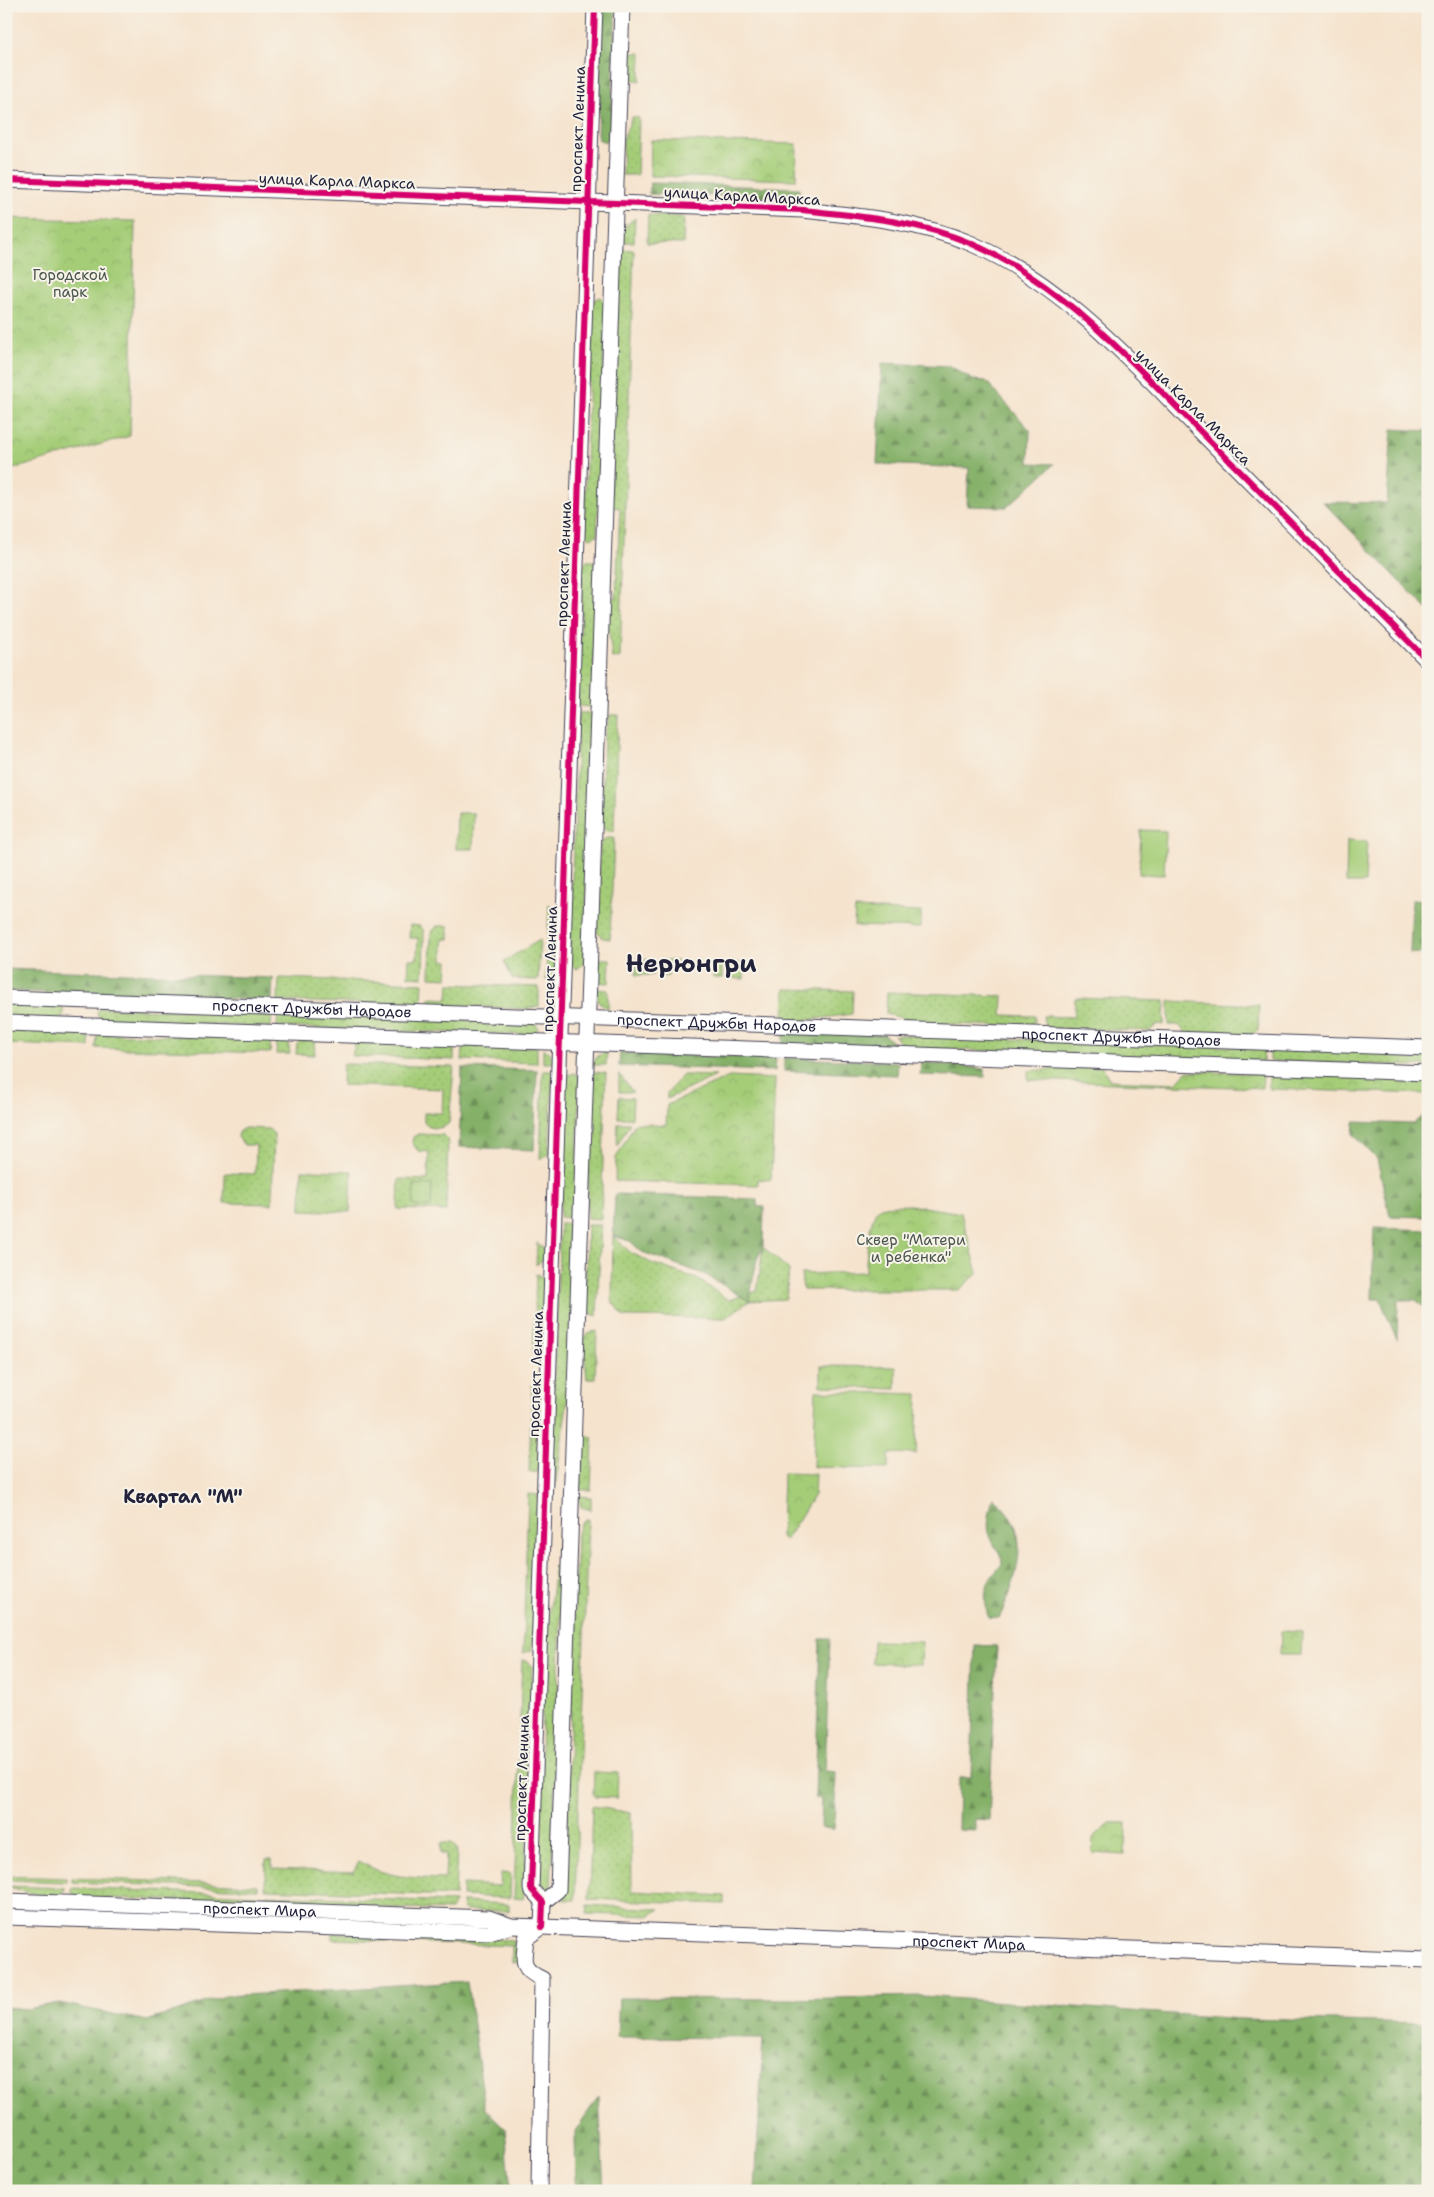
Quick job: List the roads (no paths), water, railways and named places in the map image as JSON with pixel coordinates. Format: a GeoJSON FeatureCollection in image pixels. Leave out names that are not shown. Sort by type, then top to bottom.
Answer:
{"type":"FeatureCollection","features":[{"type":"Feature","properties":{"kind":"street","name":"проспект Ленина"},"geometry":{"type":"LineString","coordinates":[[543,1902],[531,1889],[595,6]]}},
{"type":"Feature","properties":{"kind":"street"},"geometry":{"type":"LineString","coordinates":[[539,2191],[542,1980],[529,1973],[524,1966],[526,1938],[542,1928],[543,1902],[558,1890],[622,6]]}},
{"type":"Feature","properties":{"kind":"street","name":"улица Карла Маркса"},"geometry":{"type":"LineString","coordinates":[[6,180],[803,210],[920,226],[972,244],[1020,269],[1077,312],[1142,374],[1428,661]]}},
{"type":"Feature","properties":{"kind":"street","name":"проспект Дружбы Народов"},"geometry":{"type":"LineString","coordinates":[[6,998],[1428,1048]]}},
{"type":"Feature","properties":{"kind":"street","name":"проспект Дружбы Народов"},"geometry":{"type":"LineString","coordinates":[[6,1023],[1428,1073]]}},
{"type":"Feature","properties":{"kind":"street"},"geometry":{"type":"LineString","coordinates":[[544,1514],[571,1514]]}},
{"type":"Feature","properties":{"kind":"street","name":"проспект Мира"},"geometry":{"type":"LineString","coordinates":[[6,1901],[489,1918],[511,1926],[542,1928],[1428,1960]]}},
{"type":"Feature","properties":{"kind":"street","name":"проспект Мира"},"geometry":{"type":"LineString","coordinates":[[6,1917],[489,1933],[511,1926]]}},
{"type":"Feature","properties":{"kind":"district","name":"Нерюнгри"},"geometry":{"type":"Point","coordinates":[691,963]}},
{"type":"Feature","properties":{"kind":"district","name":"Квартал \"М\""},"geometry":{"type":"Point","coordinates":[183,1497]}},
{"type":"Feature","properties":{"kind":"park label","name":"Городской парк"},"geometry":{"type":"Point","coordinates":[70,284]}},
{"type":"Feature","properties":{"kind":"park label","name":"Сквер \"Матери и ребенка\""},"geometry":{"type":"Point","coordinates":[911,1248]}}]}
